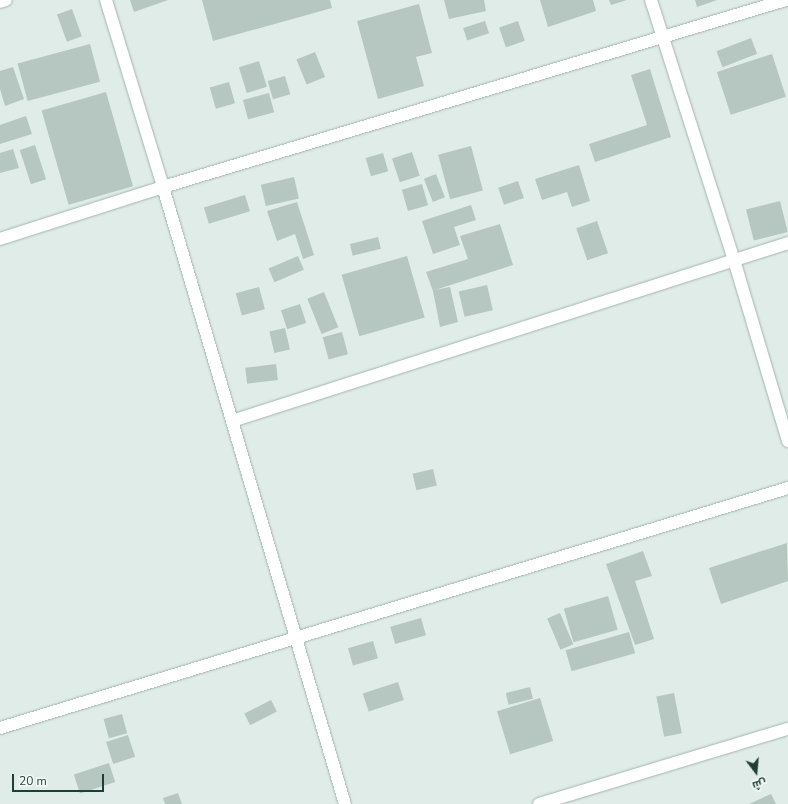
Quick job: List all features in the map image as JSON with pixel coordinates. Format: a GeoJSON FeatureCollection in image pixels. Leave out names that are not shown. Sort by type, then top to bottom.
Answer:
{"type":"FeatureCollection","features":[{"type":"Feature","properties":{"kind":"street"},"geometry":{"type":"LineString","coordinates":[[0,2],[6,0]]}},
{"type":"Feature","properties":{"kind":"street"},"geometry":{"type":"LineString","coordinates":[[106,0],[164,187],[345,804]]}},
{"type":"Feature","properties":{"kind":"street"},"geometry":{"type":"LineString","coordinates":[[651,0],[734,260],[788,440]]}},
{"type":"Feature","properties":{"kind":"street"},"geometry":{"type":"LineString","coordinates":[[0,238],[164,187],[664,38],[786,0]]}},
{"type":"Feature","properties":{"kind":"street"},"geometry":{"type":"LineString","coordinates":[[232,421],[788,243]]}},
{"type":"Feature","properties":{"kind":"street"},"geometry":{"type":"LineString","coordinates":[[0,728],[788,488]]}},
{"type":"Feature","properties":{"kind":"street"},"geometry":{"type":"LineString","coordinates":[[539,804],[788,729]]}},
{"type":"Feature","properties":{"kind":"building"},"geometry":{"type":"Polygon","coordinates":[[[130,0],[168,0],[134,12],[130,0]]]}},
{"type":"Feature","properties":{"kind":"building"},"geometry":{"type":"Polygon","coordinates":[[[202,0],[330,0],[332,8],[213,41],[202,0]]]}},
{"type":"Feature","properties":{"kind":"building"},"geometry":{"type":"Polygon","coordinates":[[[444,0],[484,0],[486,11],[449,19],[444,0]]]}},
{"type":"Feature","properties":{"kind":"building"},"geometry":{"type":"Polygon","coordinates":[[[540,0],[593,0],[596,11],[548,27],[540,0]]]}},
{"type":"Feature","properties":{"kind":"building"},"geometry":{"type":"Polygon","coordinates":[[[609,0],[627,0],[611,5],[609,0]]]}},
{"type":"Feature","properties":{"kind":"building"},"geometry":{"type":"Polygon","coordinates":[[[695,0],[717,0],[697,7],[695,0]]]}},
{"type":"Feature","properties":{"kind":"building"},"geometry":{"type":"Polygon","coordinates":[[[419,4],[432,53],[416,57],[424,86],[378,99],[357,21],[419,4]]]}},
{"type":"Feature","properties":{"kind":"building"},"geometry":{"type":"Polygon","coordinates":[[[72,9],[82,36],[67,42],[57,14],[72,9]]]}},
{"type":"Feature","properties":{"kind":"building"},"geometry":{"type":"Polygon","coordinates":[[[485,21],[489,33],[467,40],[463,28],[485,21]]]}},
{"type":"Feature","properties":{"kind":"building"},"geometry":{"type":"Polygon","coordinates":[[[518,21],[525,41],[506,47],[499,28],[518,21]]]}},
{"type":"Feature","properties":{"kind":"building"},"geometry":{"type":"Polygon","coordinates":[[[751,38],[757,54],[723,67],[716,51],[751,38]]]}},
{"type":"Feature","properties":{"kind":"building"},"geometry":{"type":"Polygon","coordinates":[[[90,44],[100,82],[28,101],[18,63],[90,44]]]}},
{"type":"Feature","properties":{"kind":"building"},"geometry":{"type":"Polygon","coordinates":[[[315,52],[325,77],[307,85],[296,59],[315,52]]]}},
{"type":"Feature","properties":{"kind":"building"},"geometry":{"type":"Polygon","coordinates":[[[772,54],[786,97],[731,115],[717,72],[772,54]]]}},
{"type":"Feature","properties":{"kind":"building"},"geometry":{"type":"Polygon","coordinates":[[[259,61],[267,87],[247,93],[239,67],[259,61]]]}},
{"type":"Feature","properties":{"kind":"building"},"geometry":{"type":"Polygon","coordinates":[[[13,67],[24,99],[5,106],[0,89],[0,71],[13,67]]]}},
{"type":"Feature","properties":{"kind":"building"},"geometry":{"type":"Polygon","coordinates":[[[650,69],[671,137],[595,162],[589,144],[647,125],[631,75],[650,69]]]}},
{"type":"Feature","properties":{"kind":"building"},"geometry":{"type":"Polygon","coordinates":[[[285,76],[290,94],[273,99],[268,81],[285,76]]]}},
{"type":"Feature","properties":{"kind":"building"},"geometry":{"type":"Polygon","coordinates":[[[229,82],[235,103],[216,109],[210,88],[229,82]]]}},
{"type":"Feature","properties":{"kind":"building"},"geometry":{"type":"Polygon","coordinates":[[[106,92],[133,186],[69,205],[42,110],[106,92]]]}},
{"type":"Feature","properties":{"kind":"building"},"geometry":{"type":"Polygon","coordinates":[[[269,93],[274,112],[248,119],[243,100],[269,93]]]}},
{"type":"Feature","properties":{"kind":"building"},"geometry":{"type":"Polygon","coordinates":[[[26,116],[32,134],[0,144],[0,125],[26,116]]]}},
{"type":"Feature","properties":{"kind":"building"},"geometry":{"type":"Polygon","coordinates":[[[35,145],[46,179],[31,184],[20,150],[35,145]]]}},
{"type":"Feature","properties":{"kind":"building"},"geometry":{"type":"Polygon","coordinates":[[[471,146],[483,190],[450,199],[438,155],[471,146]]]}},
{"type":"Feature","properties":{"kind":"building"},"geometry":{"type":"Polygon","coordinates":[[[13,149],[19,168],[0,173],[0,153],[13,149]]]}},
{"type":"Feature","properties":{"kind":"building"},"geometry":{"type":"Polygon","coordinates":[[[412,152],[420,176],[400,182],[392,158],[412,152]]]}},
{"type":"Feature","properties":{"kind":"building"},"geometry":{"type":"Polygon","coordinates":[[[383,153],[388,171],[371,176],[366,158],[383,153]]]}},
{"type":"Feature","properties":{"kind":"building"},"geometry":{"type":"Polygon","coordinates":[[[579,165],[590,201],[572,207],[567,192],[542,200],[535,179],[579,165]]]}},
{"type":"Feature","properties":{"kind":"building"},"geometry":{"type":"Polygon","coordinates":[[[436,174],[445,197],[433,202],[424,179],[436,174]]]}},
{"type":"Feature","properties":{"kind":"building"},"geometry":{"type":"Polygon","coordinates":[[[294,177],[299,198],[266,206],[261,185],[294,177]]]}},
{"type":"Feature","properties":{"kind":"building"},"geometry":{"type":"Polygon","coordinates":[[[518,181],[524,198],[504,205],[498,188],[518,181]]]}},
{"type":"Feature","properties":{"kind":"building"},"geometry":{"type":"Polygon","coordinates":[[[422,184],[428,205],[408,211],[402,190],[422,184]]]}},
{"type":"Feature","properties":{"kind":"building"},"geometry":{"type":"Polygon","coordinates":[[[245,195],[250,211],[209,224],[204,208],[245,195]]]}},
{"type":"Feature","properties":{"kind":"building"},"geometry":{"type":"Polygon","coordinates":[[[780,201],[788,232],[754,241],[746,209],[780,201]]]}},
{"type":"Feature","properties":{"kind":"building"},"geometry":{"type":"Polygon","coordinates":[[[297,202],[314,255],[303,259],[295,234],[277,241],[267,211],[297,202]]]}},
{"type":"Feature","properties":{"kind":"building"},"geometry":{"type":"Polygon","coordinates":[[[471,205],[476,220],[454,227],[460,245],[433,254],[422,221],[471,205]]]}},
{"type":"Feature","properties":{"kind":"building"},"geometry":{"type":"Polygon","coordinates":[[[597,221],[608,253],[587,260],[576,228],[597,221]]]}},
{"type":"Feature","properties":{"kind":"building"},"geometry":{"type":"Polygon","coordinates":[[[500,224],[513,265],[435,290],[450,287],[458,322],[440,327],[433,291],[426,272],[468,259],[460,236],[500,224]]]}},
{"type":"Feature","properties":{"kind":"building"},"geometry":{"type":"Polygon","coordinates":[[[378,237],[381,249],[353,256],[350,244],[378,237]]]}},
{"type":"Feature","properties":{"kind":"building"},"geometry":{"type":"Polygon","coordinates":[[[298,256],[304,270],[274,282],[269,269],[298,256]]]}},
{"type":"Feature","properties":{"kind":"building"},"geometry":{"type":"Polygon","coordinates":[[[407,256],[425,318],[359,336],[342,275],[407,256]]]}},
{"type":"Feature","properties":{"kind":"building"},"geometry":{"type":"Polygon","coordinates":[[[487,285],[493,310],[465,317],[459,292],[487,285]]]}},
{"type":"Feature","properties":{"kind":"building"},"geometry":{"type":"Polygon","coordinates":[[[259,287],[265,309],[242,315],[236,293],[259,287]]]}},
{"type":"Feature","properties":{"kind":"building"},"geometry":{"type":"Polygon","coordinates":[[[324,292],[338,327],[322,334],[307,299],[324,292]]]}},
{"type":"Feature","properties":{"kind":"building"},"geometry":{"type":"Polygon","coordinates":[[[300,304],[306,323],[287,329],[281,310],[300,304]]]}},
{"type":"Feature","properties":{"kind":"building"},"geometry":{"type":"Polygon","coordinates":[[[285,328],[290,349],[274,353],[269,332],[285,328]]]}},
{"type":"Feature","properties":{"kind":"building"},"geometry":{"type":"Polygon","coordinates":[[[342,332],[348,354],[329,359],[323,337],[342,332]]]}},
{"type":"Feature","properties":{"kind":"building"},"geometry":{"type":"Polygon","coordinates":[[[276,364],[278,380],[247,384],[245,368],[276,364]]]}},
{"type":"Feature","properties":{"kind":"building"},"geometry":{"type":"Polygon","coordinates":[[[433,469],[437,486],[416,490],[413,474],[433,469]]]}},
{"type":"Feature","properties":{"kind":"building"},"geometry":{"type":"Polygon","coordinates":[[[787,543],[788,581],[721,604],[709,568],[787,543]]]}},
{"type":"Feature","properties":{"kind":"building"},"geometry":{"type":"Polygon","coordinates":[[[643,551],[652,576],[635,581],[654,639],[635,645],[606,564],[643,551]]]}},
{"type":"Feature","properties":{"kind":"building"},"geometry":{"type":"Polygon","coordinates":[[[608,596],[618,630],[573,642],[564,609],[608,596]]]}},
{"type":"Feature","properties":{"kind":"building"},"geometry":{"type":"Polygon","coordinates":[[[560,613],[573,644],[560,650],[547,618],[560,613]]]}},
{"type":"Feature","properties":{"kind":"building"},"geometry":{"type":"Polygon","coordinates":[[[421,618],[426,635],[395,644],[390,627],[421,618]]]}},
{"type":"Feature","properties":{"kind":"building"},"geometry":{"type":"Polygon","coordinates":[[[629,632],[635,653],[572,671],[566,650],[629,632]]]}},
{"type":"Feature","properties":{"kind":"building"},"geometry":{"type":"Polygon","coordinates":[[[373,641],[378,658],[353,665],[348,648],[373,641]]]}},
{"type":"Feature","properties":{"kind":"building"},"geometry":{"type":"Polygon","coordinates":[[[398,682],[404,700],[369,712],[363,693],[398,682]]]}},
{"type":"Feature","properties":{"kind":"building"},"geometry":{"type":"Polygon","coordinates":[[[530,687],[533,699],[509,705],[506,693],[530,687]]]}},
{"type":"Feature","properties":{"kind":"building"},"geometry":{"type":"Polygon","coordinates":[[[674,693],[682,733],[664,737],[656,696],[674,693]]]}},
{"type":"Feature","properties":{"kind":"building"},"geometry":{"type":"Polygon","coordinates":[[[540,698],[553,741],[510,754],[497,711],[540,698]]]}},
{"type":"Feature","properties":{"kind":"building"},"geometry":{"type":"Polygon","coordinates":[[[271,700],[277,712],[250,725],[244,714],[271,700]]]}},
{"type":"Feature","properties":{"kind":"building"},"geometry":{"type":"Polygon","coordinates":[[[122,714],[127,733],[109,738],[104,719],[122,714]]]}},
{"type":"Feature","properties":{"kind":"building"},"geometry":{"type":"Polygon","coordinates":[[[128,735],[135,757],[113,764],[106,742],[128,735]]]}},
{"type":"Feature","properties":{"kind":"building"},"geometry":{"type":"Polygon","coordinates":[[[109,763],[115,782],[80,793],[74,774],[109,763]]]}},
{"type":"Feature","properties":{"kind":"building"},"geometry":{"type":"Polygon","coordinates":[[[178,793],[182,804],[165,804],[163,798],[178,793]]]}},
{"type":"Feature","properties":{"kind":"building"},"geometry":{"type":"Polygon","coordinates":[[[771,794],[776,804],[749,804],[771,794]]]}}]}
